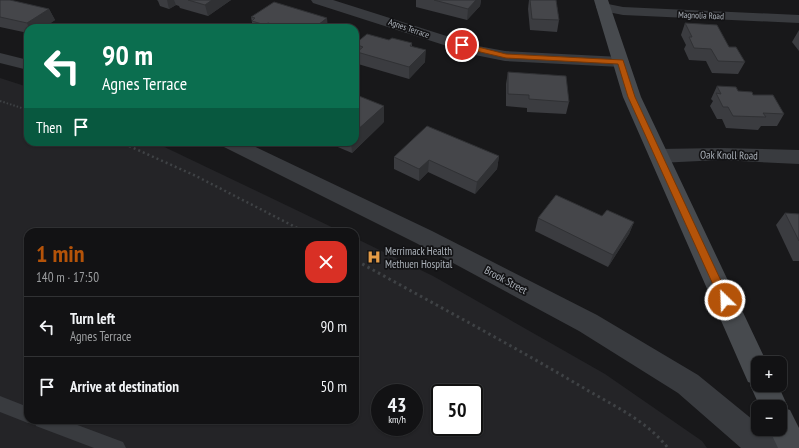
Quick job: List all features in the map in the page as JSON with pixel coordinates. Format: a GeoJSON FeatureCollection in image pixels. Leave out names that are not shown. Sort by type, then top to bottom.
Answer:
{"type":"FeatureCollection","features":[{"type":"Feature","properties":{"kind":"main road"},"geometry":{"type":"LineString","coordinates":[[602,3],[632,97],[751,358]]}},
{"type":"Feature","properties":{"kind":"main road"},"geometry":{"type":"LineString","coordinates":[[787,435],[793,448]]}},
{"type":"Feature","properties":{"kind":"street","name":"Agnes Terrace"},"geometry":{"type":"LineString","coordinates":[[318,0],[475,50],[506,56],[621,62]]}},
{"type":"Feature","properties":{"kind":"street","name":"Magnolia Road"},"geometry":{"type":"LineString","coordinates":[[602,3],[630,12],[799,19]]}},
{"type":"Feature","properties":{"kind":"street"},"geometry":{"type":"LineString","coordinates":[[0,58],[24,64]]}},
{"type":"Feature","properties":{"kind":"street","name":"Brook Street"},"geometry":{"type":"LineString","coordinates":[[238,146],[424,237],[588,323],[688,384],[764,448]]}},
{"type":"Feature","properties":{"kind":"street","name":"Oak Knoll Road"},"geometry":{"type":"LineString","coordinates":[[659,156],[720,154],[799,157]]}},
{"type":"Feature","properties":{"kind":"lane"},"geometry":{"type":"LineString","coordinates":[[0,404],[24,413]]}},
{"type":"Feature","properties":{"kind":"lane"},"geometry":{"type":"LineString","coordinates":[[53,424],[117,448]]}},
{"type":"Feature","properties":{"kind":"path"},"geometry":{"type":"LineString","coordinates":[[0,101],[24,109]]}},
{"type":"Feature","properties":{"kind":"path"},"geometry":{"type":"LineString","coordinates":[[129,146],[202,179],[297,228]]}},
{"type":"Feature","properties":{"kind":"path"},"geometry":{"type":"LineString","coordinates":[[359,262],[565,376],[646,427],[664,442],[668,448]]}},
{"type":"Feature","properties":{"kind":"shaded area","name":"Merrimack Health Methuen Hospital"},"geometry":{"type":"Polygon","coordinates":[[[0,78],[24,86],[24,146],[162,146],[334,228],[24,228],[24,424],[359,424],[359,240],[433,276],[605,374],[702,441],[707,448],[0,448],[0,78]]]}},
{"type":"Feature","properties":{"kind":"building"},"geometry":{"type":"Polygon","coordinates":[[[0,0],[10,0],[49,9],[27,23],[0,17],[0,0]]]}},
{"type":"Feature","properties":{"kind":"building"},"geometry":{"type":"Polygon","coordinates":[[[188,0],[212,0],[205,5],[188,0]]]}},
{"type":"Feature","properties":{"kind":"building"},"geometry":{"type":"Polygon","coordinates":[[[434,0],[476,0],[468,9],[434,0]]]}},
{"type":"Feature","properties":{"kind":"building"},"geometry":{"type":"Polygon","coordinates":[[[530,0],[556,0],[559,20],[532,19],[530,0]]]}},
{"type":"Feature","properties":{"kind":"building"},"geometry":{"type":"Polygon","coordinates":[[[274,2],[327,18],[319,24],[262,24],[252,21],[255,18],[251,17],[274,2]]]}},
{"type":"Feature","properties":{"kind":"building"},"geometry":{"type":"Polygon","coordinates":[[[685,23],[717,25],[729,47],[736,47],[745,62],[718,61],[711,49],[694,48],[689,37],[692,37],[685,23]]]}},
{"type":"Feature","properties":{"kind":"building"},"geometry":{"type":"Polygon","coordinates":[[[367,34],[389,40],[392,38],[412,43],[410,46],[426,50],[409,67],[359,53],[359,50],[363,47],[359,46],[359,41],[367,34]]]}},
{"type":"Feature","properties":{"kind":"building"},"geometry":{"type":"Polygon","coordinates":[[[508,72],[566,76],[569,102],[529,99],[529,95],[508,94],[508,72]]]}},
{"type":"Feature","properties":{"kind":"building"},"geometry":{"type":"Polygon","coordinates":[[[717,86],[736,87],[738,91],[752,92],[753,95],[773,95],[784,114],[763,113],[766,117],[733,116],[728,107],[723,107],[716,93],[721,94],[717,86]]]}},
{"type":"Feature","properties":{"kind":"building"},"geometry":{"type":"Polygon","coordinates":[[[359,96],[384,106],[359,128],[359,96]]]}},
{"type":"Feature","properties":{"kind":"building"},"geometry":{"type":"Polygon","coordinates":[[[427,126],[499,156],[477,182],[429,160],[419,169],[394,157],[427,126]]]}},
{"type":"Feature","properties":{"kind":"building"},"geometry":{"type":"Polygon","coordinates":[[[556,195],[602,216],[607,210],[634,222],[613,255],[538,218],[556,195]]]}},
{"type":"Feature","properties":{"kind":"building"},"geometry":{"type":"Polygon","coordinates":[[[785,213],[799,214],[799,241],[785,213]]]}},
{"type":"Feature","properties":{"kind":"place","name":"Merrimack Health Methuen Hospital"},"geometry":{"type":"Point","coordinates":[374,257]}},
{"type":"Feature","properties":{"kind":"route"},"geometry":{"type":"LineString","coordinates":[[462,45],[475,50],[506,56],[621,62],[632,97],[725,300]]}}]}
